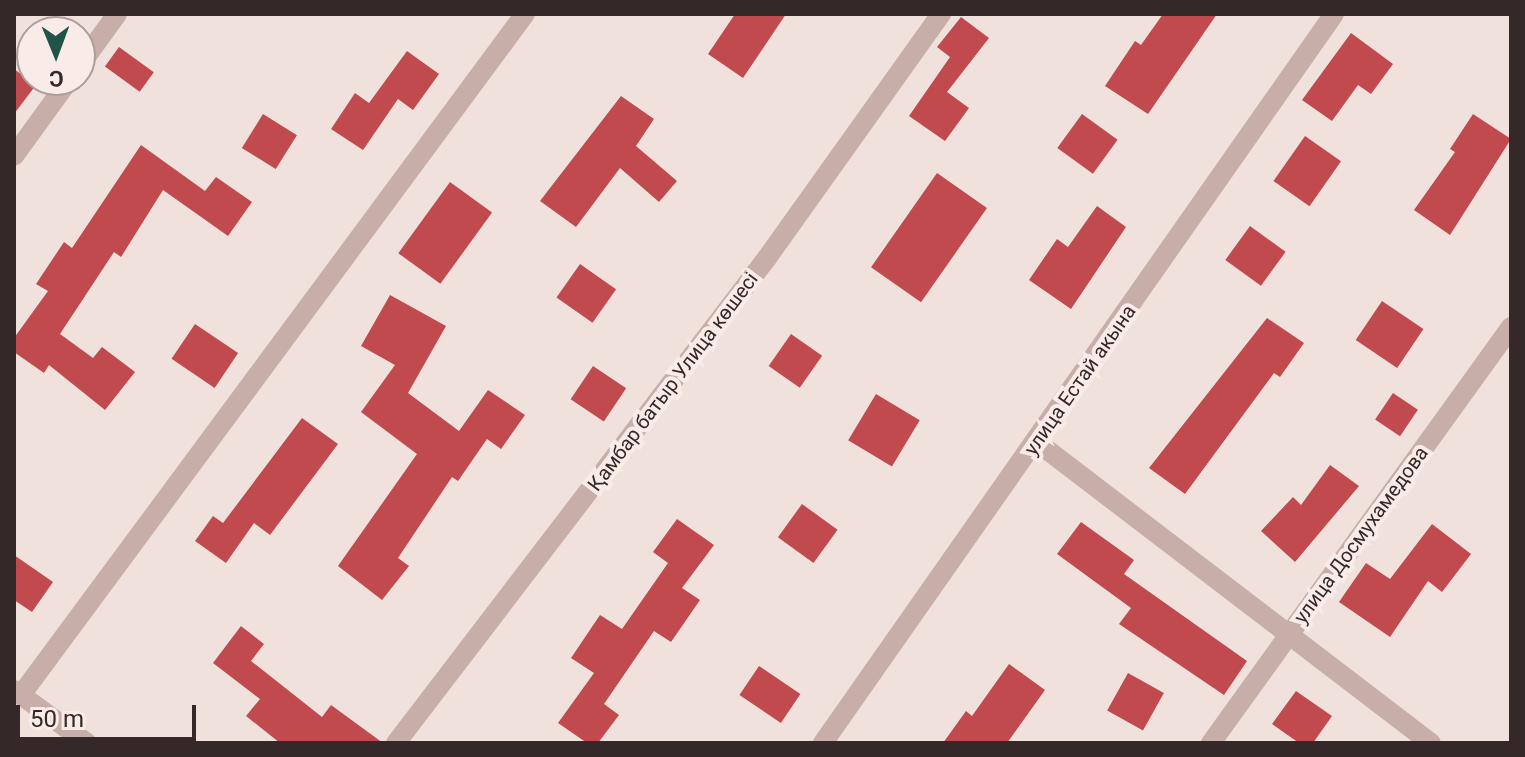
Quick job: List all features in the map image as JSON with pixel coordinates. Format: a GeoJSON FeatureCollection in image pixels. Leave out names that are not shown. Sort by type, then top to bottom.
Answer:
{"type":"FeatureCollection","features":[{"type":"Feature","properties":{"kind":"street"},"geometry":{"type":"LineString","coordinates":[[96,43],[117,14]]}},
{"type":"Feature","properties":{"kind":"street"},"geometry":{"type":"LineString","coordinates":[[87,743],[17,692],[525,14]]}},
{"type":"Feature","properties":{"kind":"street","name":"Қамбар батыр Улица көшесі"},"geometry":{"type":"LineString","coordinates":[[396,743],[767,258],[941,14]]}},
{"type":"Feature","properties":{"kind":"street","name":"улица Естай акына"},"geometry":{"type":"LineString","coordinates":[[823,743],[1037,442],[1334,14]]}},
{"type":"Feature","properties":{"kind":"street"},"geometry":{"type":"LineString","coordinates":[[14,156],[57,96]]}},
{"type":"Feature","properties":{"kind":"street","name":"улица Досмухамедова"},"geometry":{"type":"LineString","coordinates":[[1211,743],[1511,327]]}},
{"type":"Feature","properties":{"kind":"street"},"geometry":{"type":"LineString","coordinates":[[1037,442],[1431,743]]}},
{"type":"Feature","properties":{"kind":"building"},"geometry":{"type":"Polygon","coordinates":[[[735,14],[786,14],[743,78],[708,54],[735,14]]]}},
{"type":"Feature","properties":{"kind":"building"},"geometry":{"type":"Polygon","coordinates":[[[1163,14],[1217,14],[1148,114],[1105,86],[1135,41],[1141,45],[1163,14]]]}},
{"type":"Feature","properties":{"kind":"building"},"geometry":{"type":"Polygon","coordinates":[[[961,17],[989,38],[947,92],[969,108],[945,141],[909,116],[950,57],[937,47],[961,17]]]}},
{"type":"Feature","properties":{"kind":"building"},"geometry":{"type":"Polygon","coordinates":[[[1351,33],[1393,64],[1371,94],[1358,85],[1332,121],[1302,100],[1351,33]]]}},
{"type":"Feature","properties":{"kind":"building"},"geometry":{"type":"Polygon","coordinates":[[[119,47],[154,72],[140,92],[105,66],[119,47]]]}},
{"type":"Feature","properties":{"kind":"building"},"geometry":{"type":"Polygon","coordinates":[[[407,51],[439,74],[413,110],[398,99],[363,150],[331,129],[355,93],[369,103],[407,51]]]}},
{"type":"Feature","properties":{"kind":"building"},"geometry":{"type":"Polygon","coordinates":[[[14,69],[16,96],[28,96],[14,114],[14,69]]]}},
{"type":"Feature","properties":{"kind":"building"},"geometry":{"type":"Polygon","coordinates":[[[621,96],[654,119],[636,146],[677,181],[659,202],[620,168],[576,227],[540,201],[621,96]]]}},
{"type":"Feature","properties":{"kind":"building"},"geometry":{"type":"Polygon","coordinates":[[[263,114],[297,135],[276,169],[242,148],[263,114]]]}},
{"type":"Feature","properties":{"kind":"building"},"geometry":{"type":"Polygon","coordinates":[[[1082,114],[1118,140],[1093,174],[1057,148],[1082,114]]]}},
{"type":"Feature","properties":{"kind":"building"},"geometry":{"type":"Polygon","coordinates":[[[1473,114],[1511,139],[1450,235],[1414,210],[1455,152],[1450,149],[1473,114]]]}},
{"type":"Feature","properties":{"kind":"building"},"geometry":{"type":"Polygon","coordinates":[[[1305,136],[1341,161],[1309,206],[1273,181],[1305,136]]]}},
{"type":"Feature","properties":{"kind":"building"},"geometry":{"type":"Polygon","coordinates":[[[141,145],[205,191],[216,177],[252,202],[228,236],[163,190],[121,257],[114,252],[60,334],[93,358],[102,347],[135,372],[105,410],[49,365],[44,373],[14,352],[14,338],[48,291],[36,284],[64,242],[72,248],[141,145]]]}},
{"type":"Feature","properties":{"kind":"building"},"geometry":{"type":"Polygon","coordinates":[[[937,173],[987,208],[921,302],[871,267],[937,173]]]}},
{"type":"Feature","properties":{"kind":"building"},"geometry":{"type":"Polygon","coordinates":[[[450,182],[492,213],[440,284],[398,253],[450,182]]]}},
{"type":"Feature","properties":{"kind":"building"},"geometry":{"type":"Polygon","coordinates":[[[1097,206],[1126,227],[1071,309],[1029,280],[1057,239],[1068,247],[1097,206]]]}},
{"type":"Feature","properties":{"kind":"building"},"geometry":{"type":"Polygon","coordinates":[[[1250,226],[1286,252],[1261,286],[1225,260],[1250,226]]]}},
{"type":"Feature","properties":{"kind":"building"},"geometry":{"type":"Polygon","coordinates":[[[580,264],[616,289],[593,323],[556,298],[580,264]]]}},
{"type":"Feature","properties":{"kind":"building"},"geometry":{"type":"Polygon","coordinates":[[[390,295],[446,326],[408,393],[459,431],[488,390],[525,415],[501,449],[487,439],[458,481],[452,477],[398,558],[409,566],[382,600],[338,566],[417,454],[361,412],[395,365],[361,346],[390,295]]]}},
{"type":"Feature","properties":{"kind":"building"},"geometry":{"type":"Polygon","coordinates":[[[1382,301],[1423,329],[1397,368],[1356,340],[1382,301]]]}},
{"type":"Feature","properties":{"kind":"building"},"geometry":{"type":"Polygon","coordinates":[[[1267,318],[1304,343],[1280,377],[1274,373],[1185,494],[1149,468],[1267,318]]]}},
{"type":"Feature","properties":{"kind":"building"},"geometry":{"type":"Polygon","coordinates":[[[195,324],[238,353],[215,388],[172,359],[195,324]]]}},
{"type":"Feature","properties":{"kind":"building"},"geometry":{"type":"Polygon","coordinates":[[[791,334],[822,356],[800,388],[769,366],[791,334]]]}},
{"type":"Feature","properties":{"kind":"building"},"geometry":{"type":"Polygon","coordinates":[[[593,366],[626,388],[604,422],[571,399],[593,366]]]}},
{"type":"Feature","properties":{"kind":"building"},"geometry":{"type":"Polygon","coordinates":[[[1393,393],[1418,410],[1400,436],[1375,420],[1393,393]]]}},
{"type":"Feature","properties":{"kind":"building"},"geometry":{"type":"Polygon","coordinates":[[[876,394],[920,420],[892,467],[848,440],[876,394]]]}},
{"type":"Feature","properties":{"kind":"building"},"geometry":{"type":"Polygon","coordinates":[[[302,418],[338,444],[270,535],[254,523],[226,563],[195,541],[213,516],[223,523],[302,418]]]}},
{"type":"Feature","properties":{"kind":"building"},"geometry":{"type":"Polygon","coordinates":[[[1330,465],[1359,486],[1295,562],[1261,531],[1293,497],[1301,505],[1330,465]]]}},
{"type":"Feature","properties":{"kind":"building"},"geometry":{"type":"Polygon","coordinates":[[[802,504],[838,530],[813,563],[778,537],[802,504]]]}},
{"type":"Feature","properties":{"kind":"building"},"geometry":{"type":"Polygon","coordinates":[[[677,519],[714,545],[682,588],[700,600],[671,642],[654,631],[604,704],[619,715],[598,743],[587,743],[558,723],[594,673],[571,658],[600,615],[622,629],[668,563],[653,552],[677,519]]]}},
{"type":"Feature","properties":{"kind":"building"},"geometry":{"type":"Polygon","coordinates":[[[1081,522],[1134,560],[1124,574],[1247,661],[1224,695],[1119,624],[1131,608],[1057,554],[1081,522]]]}},
{"type":"Feature","properties":{"kind":"building"},"geometry":{"type":"Polygon","coordinates":[[[1432,524],[1471,554],[1442,592],[1428,581],[1390,637],[1339,602],[1366,563],[1390,579],[1432,524]]]}},
{"type":"Feature","properties":{"kind":"building"},"geometry":{"type":"Polygon","coordinates":[[[14,555],[53,582],[32,612],[14,600],[14,555]]]}},
{"type":"Feature","properties":{"kind":"building"},"geometry":{"type":"Polygon","coordinates":[[[241,626],[264,644],[251,661],[322,717],[331,705],[383,743],[280,743],[246,716],[260,699],[213,663],[241,626]]]}},
{"type":"Feature","properties":{"kind":"building"},"geometry":{"type":"Polygon","coordinates":[[[1009,664],[1045,690],[1007,743],[943,743],[966,711],[972,716],[1009,664]]]}},
{"type":"Feature","properties":{"kind":"building"},"geometry":{"type":"Polygon","coordinates":[[[759,666],[800,694],[781,723],[739,695],[759,666]]]}},
{"type":"Feature","properties":{"kind":"building"},"geometry":{"type":"Polygon","coordinates":[[[1128,673],[1164,693],[1143,730],[1107,711],[1128,673]]]}},
{"type":"Feature","properties":{"kind":"building"},"geometry":{"type":"Polygon","coordinates":[[[1296,691],[1332,716],[1313,743],[1299,743],[1272,724],[1296,691]]]}}]}
